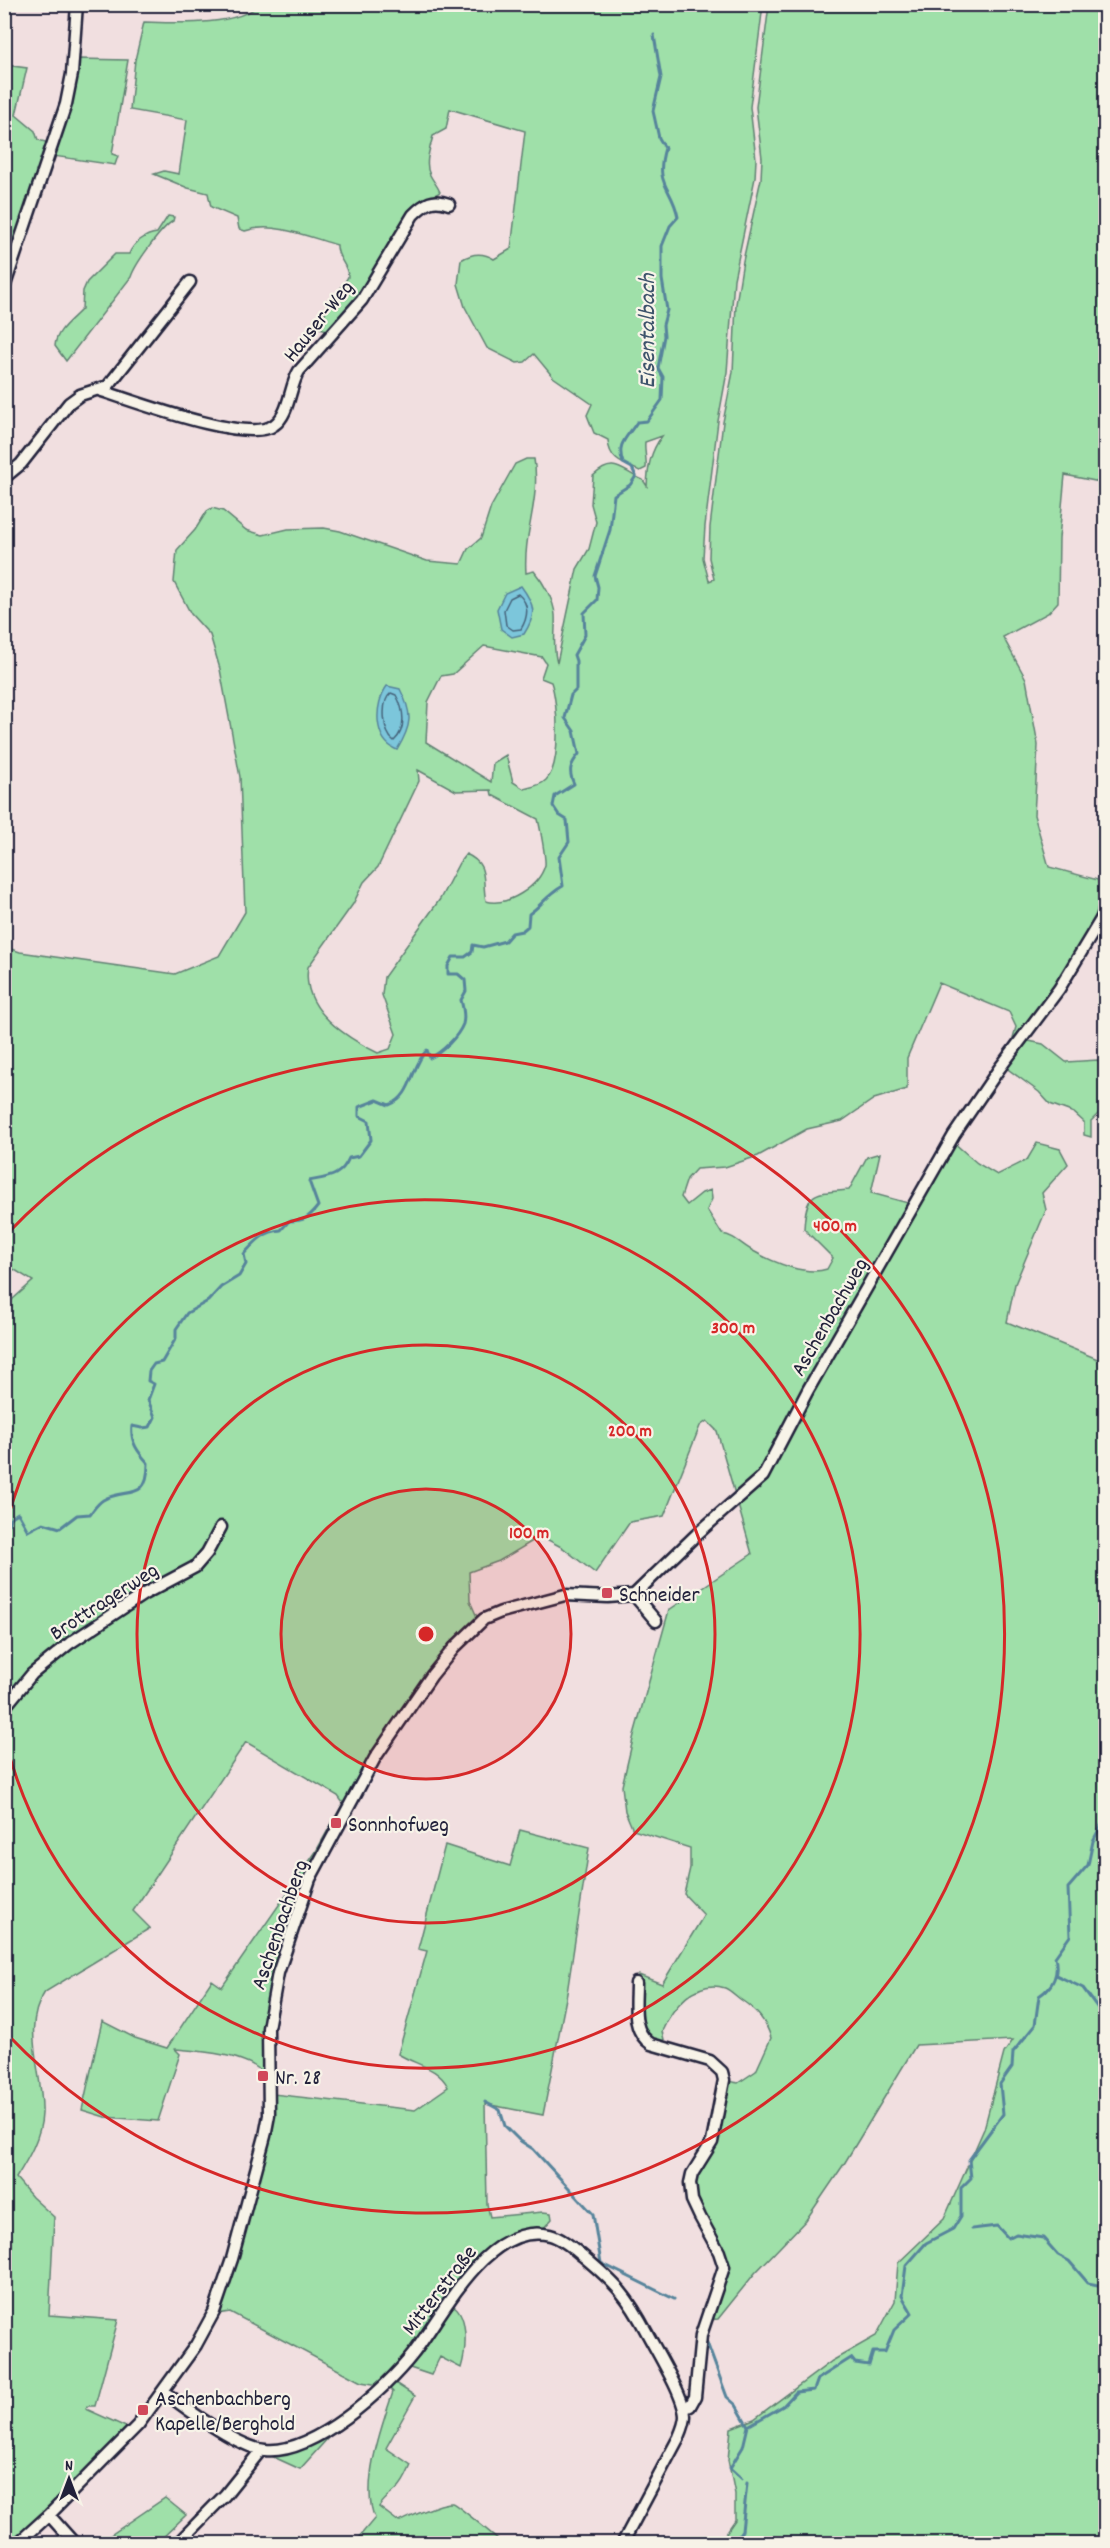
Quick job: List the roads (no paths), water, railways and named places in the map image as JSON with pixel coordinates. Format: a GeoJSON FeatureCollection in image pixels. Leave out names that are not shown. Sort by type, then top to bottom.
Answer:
{"type":"FeatureCollection","features":[{"type":"Feature","properties":{"kind":"street"},"geometry":{"type":"LineString","coordinates":[[4,288],[66,104],[73,66],[77,4]]}},
{"type":"Feature","properties":{"kind":"street","name":"Hauser-Weg"},"geometry":{"type":"LineString","coordinates":[[99,390],[219,427],[252,430],[272,427],[282,416],[292,384],[299,371],[362,300],[413,215],[425,204],[434,200],[449,204]]}},
{"type":"Feature","properties":{"kind":"street"},"geometry":{"type":"LineString","coordinates":[[4,478],[21,464],[69,403],[81,395],[108,386],[190,282]]}},
{"type":"Feature","properties":{"kind":"street","name":"Aschenbachweg"},"geometry":{"type":"LineString","coordinates":[[634,1595],[696,1535],[763,1476],[808,1389],[954,1135],[999,1068],[1059,989],[1106,911]]}},
{"type":"Feature","properties":{"kind":"street","name":"Brottragerweg"},"geometry":{"type":"LineString","coordinates":[[4,1708],[32,1674],[70,1643],[144,1594],[195,1567],[207,1553],[222,1527]]}},
{"type":"Feature","properties":{"kind":"street","name":"Aschenbachberg"},"geometry":{"type":"LineString","coordinates":[[17,2544],[49,2516],[135,2428],[206,2330],[232,2259],[265,2136],[268,2115],[269,2013],[278,1973],[318,1863],[375,1758],[432,1676],[454,1648],[484,1619],[501,1612],[565,1595],[608,1597],[634,1595]]}},
{"type":"Feature","properties":{"kind":"street"},"geometry":{"type":"LineString","coordinates":[[634,1595],[656,1621]]}},
{"type":"Feature","properties":{"kind":"street"},"geometry":{"type":"LineString","coordinates":[[622,2544],[679,2437],[685,2414],[695,2397],[700,2335],[724,2267],[719,2252],[700,2217],[689,2186],[692,2174],[712,2142],[724,2080],[722,2072],[710,2061],[651,2044],[643,2039],[637,2026],[636,1983]]}},
{"type":"Feature","properties":{"kind":"street","name":"Mitterstraße"},"geometry":{"type":"LineString","coordinates":[[261,2450],[285,2449],[304,2442],[351,2413],[387,2382],[412,2355],[447,2303],[484,2259],[508,2241],[540,2234],[555,2237],[570,2246],[625,2294],[654,2346],[685,2414]]}},
{"type":"Feature","properties":{"kind":"street"},"geometry":{"type":"LineString","coordinates":[[163,2391],[204,2421],[261,2450],[225,2495],[177,2544]]}},
{"type":"Feature","properties":{"kind":"street"},"geometry":{"type":"LineString","coordinates":[[49,2516],[75,2544]]}},
{"type":"Feature","properties":{"kind":"water"},"geometry":{"type":"Polygon","coordinates":[[[521,586],[533,610],[531,621],[524,634],[512,637],[501,629],[497,609],[505,593],[521,586]]]}},
{"type":"Feature","properties":{"kind":"water"},"geometry":{"type":"Polygon","coordinates":[[[387,686],[400,689],[409,713],[406,733],[397,750],[383,738],[378,721],[380,702],[387,686]]]}},
{"type":"Feature","properties":{"kind":"waterway","name":"Eisentalbach"},"geometry":{"type":"LineString","coordinates":[[4,1543],[10,1518],[18,1513],[28,1531],[43,1523],[60,1528],[77,1515],[90,1514],[103,1500],[140,1489],[147,1476],[148,1463],[132,1437],[132,1426],[150,1427],[155,1417],[148,1400],[154,1384],[148,1381],[149,1371],[154,1364],[162,1362],[176,1338],[176,1329],[187,1313],[208,1301],[221,1287],[239,1276],[246,1264],[244,1254],[260,1238],[270,1232],[281,1230],[289,1221],[306,1218],[318,1206],[309,1181],[338,1173],[349,1158],[359,1156],[371,1140],[369,1121],[359,1116],[359,1107],[377,1100],[389,1105],[397,1101],[403,1095],[427,1050],[430,1058],[454,1039],[464,1021],[461,1000],[466,991],[465,980],[458,974],[448,974],[448,966],[453,957],[465,957],[472,952],[473,945],[483,947],[505,941],[512,933],[522,931],[528,926],[529,914],[563,886],[559,857],[569,842],[567,820],[559,815],[553,806],[555,796],[574,784],[571,768],[579,754],[574,731],[565,718],[571,695],[576,690],[574,655],[585,635],[584,613],[597,600],[598,587],[595,576],[610,530],[614,495],[630,485],[636,476],[632,468],[623,463],[622,445],[637,422],[647,421],[662,400],[663,377],[658,368],[667,310],[662,279],[662,246],[670,226],[678,217],[663,178],[662,161],[665,148],[659,138],[653,111],[661,77],[654,35]]}},
{"type":"Feature","properties":{"kind":"waterway"},"geometry":{"type":"LineString","coordinates":[[742,2479],[730,2468],[743,2447],[748,2426],[783,2406],[796,2392],[814,2390],[818,2379],[851,2358],[855,2363],[869,2365],[873,2352],[885,2352],[894,2330],[912,2313],[902,2296],[906,2266],[926,2243],[953,2229],[961,2216],[961,2188],[971,2178],[969,2160],[1003,2114],[1000,2084],[1012,2067],[1013,2052],[1035,2025],[1039,1996],[1052,1984],[1056,1974],[1055,1957],[1070,1936],[1068,1888],[1088,1865],[1093,1841],[1106,1816]]}},
{"type":"Feature","properties":{"kind":"waterway"},"geometry":{"type":"LineString","coordinates":[[1056,1975],[1083,1988],[1106,2019]]}},
{"type":"Feature","properties":{"kind":"waterway"},"geometry":{"type":"LineString","coordinates":[[485,2102],[500,2110],[505,2126],[519,2140],[533,2149],[593,2214],[601,2263],[674,2299]]}},
{"type":"Feature","properties":{"kind":"waterway"},"geometry":{"type":"LineString","coordinates":[[972,2229],[997,2226],[1008,2238],[1016,2234],[1043,2238],[1058,2255],[1069,2261],[1088,2283],[1103,2286],[1106,2291]]}},
{"type":"Feature","properties":{"kind":"waterway"},"geometry":{"type":"LineString","coordinates":[[706,2340],[727,2397],[736,2405],[748,2426]]}},
{"type":"Feature","properties":{"kind":"waterway"},"geometry":{"type":"LineString","coordinates":[[733,2544],[742,2531],[747,2483]]}},
{"type":"Feature","properties":{"kind":"place","name":"Schneider"},"geometry":{"type":"Point","coordinates":[607,1593]}},
{"type":"Feature","properties":{"kind":"place","name":"Sonnhofweg"},"geometry":{"type":"Point","coordinates":[336,1823]}},
{"type":"Feature","properties":{"kind":"place","name":"Nr. 28"},"geometry":{"type":"Point","coordinates":[263,2076]}},
{"type":"Feature","properties":{"kind":"place","name":"Aschenbachberg Kapelle/Berghold"},"geometry":{"type":"Point","coordinates":[143,2410]}}]}
